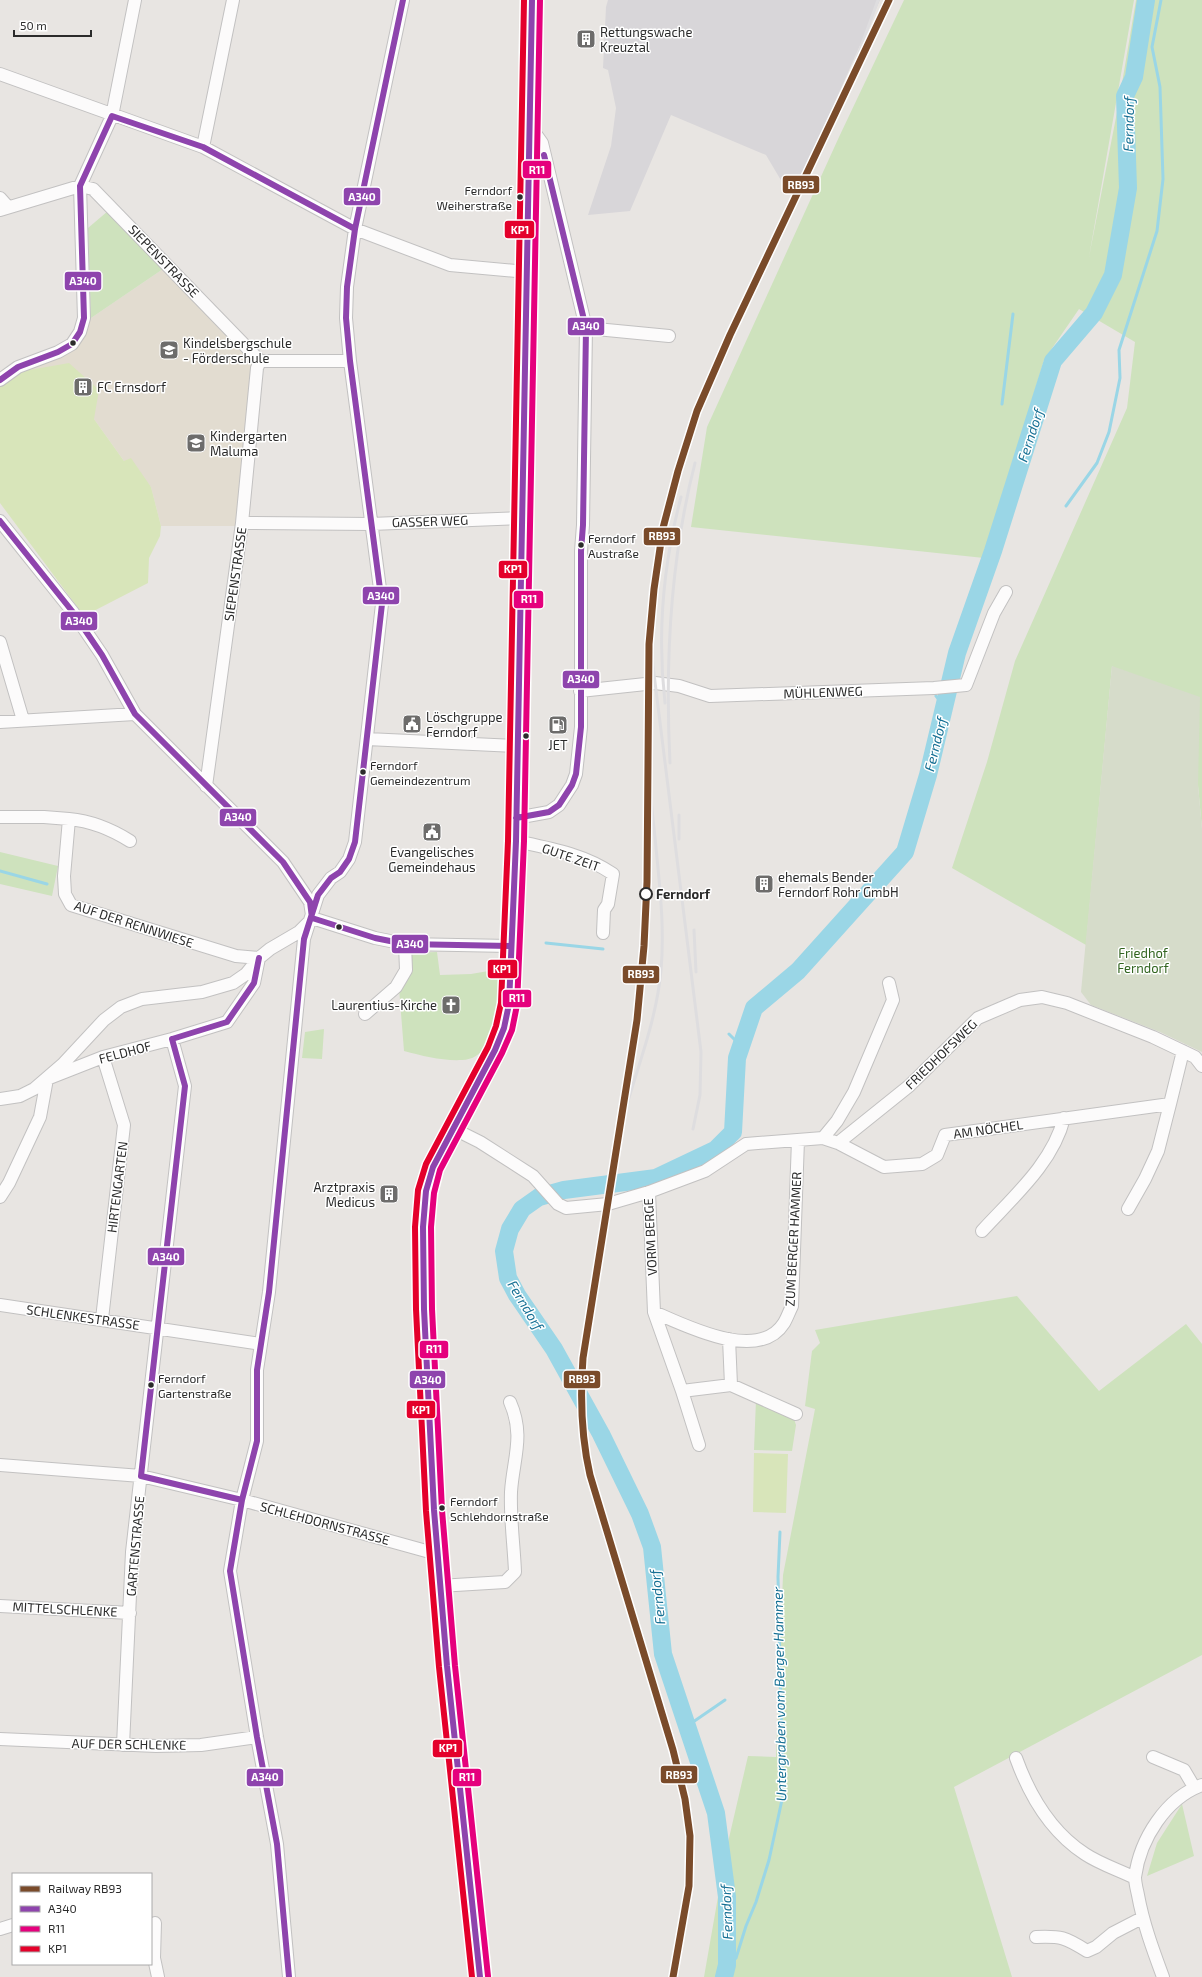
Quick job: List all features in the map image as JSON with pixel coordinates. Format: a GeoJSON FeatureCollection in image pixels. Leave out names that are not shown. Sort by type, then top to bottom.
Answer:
{"type":"FeatureCollection","features":[{"type":"Feature","properties":{"kind":"main road"},"geometry":{"type":"LineString","coordinates":[[480,1977],[458,1788],[439,1586],[426,1369],[423,1209],[431,1174],[495,1050],[504,1028],[509,1004],[516,841],[532,0]]}},
{"type":"Feature","properties":{"kind":"street"},"geometry":{"type":"LineString","coordinates":[[0,380],[18,367],[58,352],[72,344],[80,332],[84,318],[80,186],[112,116],[135,0]]}},
{"type":"Feature","properties":{"kind":"street"},"geometry":{"type":"LineString","coordinates":[[203,147],[233,0]]}},
{"type":"Feature","properties":{"kind":"street"},"geometry":{"type":"LineString","coordinates":[[289,1977],[277,1844],[257,1737],[230,1571],[242,1500],[257,1441],[257,1370],[269,1292],[304,939],[312,918],[318,895],[330,878],[340,872],[349,860],[355,842],[382,604],[350,361],[346,318],[347,287],[355,229],[403,0]]}},
{"type":"Feature","properties":{"kind":"street"},"geometry":{"type":"LineString","coordinates":[[0,74],[112,116],[203,147],[355,229],[450,265],[527,272]]}},
{"type":"Feature","properties":{"kind":"street"},"geometry":{"type":"LineString","coordinates":[[516,818],[549,812],[559,805],[572,785],[578,764],[581,727],[581,551],[586,328],[542,143],[530,125]]}},
{"type":"Feature","properties":{"kind":"street"},"geometry":{"type":"LineString","coordinates":[[3,205],[80,186]]}},
{"type":"Feature","properties":{"kind":"street","name":"SIEPENSTRASSE"},"geometry":{"type":"LineString","coordinates":[[80,186],[93,189],[260,361],[257,368],[242,523],[206,786]]}},
{"type":"Feature","properties":{"kind":"street"},"geometry":{"type":"LineString","coordinates":[[586,328],[668,336]]}},
{"type":"Feature","properties":{"kind":"street"},"geometry":{"type":"LineString","coordinates":[[260,361],[350,361]]}},
{"type":"Feature","properties":{"kind":"street","name":"GASSER WEG"},"geometry":{"type":"LineString","coordinates":[[242,523],[371,524],[522,518]]}},
{"type":"Feature","properties":{"kind":"street"},"geometry":{"type":"LineString","coordinates":[[0,521],[72,611],[102,656],[135,714],[283,862],[310,902],[312,918]]}},
{"type":"Feature","properties":{"kind":"street","name":"MÜHLENWEG"},"geometry":{"type":"LineString","coordinates":[[580,691],[648,683],[679,686],[710,696],[934,688],[966,685],[994,613],[1006,592]]}},
{"type":"Feature","properties":{"kind":"street"},"geometry":{"type":"LineString","coordinates":[[0,642],[23,720]]}},
{"type":"Feature","properties":{"kind":"street"},"geometry":{"type":"LineString","coordinates":[[0,722],[135,714]]}},
{"type":"Feature","properties":{"kind":"street"},"geometry":{"type":"LineString","coordinates":[[367,739],[517,746]]}},
{"type":"Feature","properties":{"kind":"street"},"geometry":{"type":"LineString","coordinates":[[0,817],[44,817],[88,822],[116,832],[130,841]]}},
{"type":"Feature","properties":{"kind":"street","name":"AUF DER RENNWIESE"},"geometry":{"type":"LineString","coordinates":[[69,819],[64,876],[65,894],[71,905],[236,956],[259,958]]}},
{"type":"Feature","properties":{"kind":"street","name":"GUTE ZEIT"},"geometry":{"type":"LineString","coordinates":[[516,841],[558,850],[600,865],[613,874],[608,904],[604,910],[603,932]]}},
{"type":"Feature","properties":{"kind":"street"},"geometry":{"type":"LineString","coordinates":[[312,918],[375,938],[404,944],[511,946]]}},
{"type":"Feature","properties":{"kind":"street"},"geometry":{"type":"LineString","coordinates":[[0,1099],[20,1096],[34,1089],[47,1079],[104,1020],[121,1007],[142,999],[202,992],[233,983],[246,974],[259,958],[284,940],[299,932],[312,918]]}},
{"type":"Feature","properties":{"kind":"street"},"geometry":{"type":"LineString","coordinates":[[365,1014],[396,987],[406,970],[404,944]]}},
{"type":"Feature","properties":{"kind":"street","name":"FELDHOF"},"geometry":{"type":"LineString","coordinates":[[47,1079],[103,1057],[172,1039],[227,1022],[254,983],[259,958]]}},
{"type":"Feature","properties":{"kind":"street"},"geometry":{"type":"LineString","coordinates":[[823,1138],[837,1121],[854,1092],[893,1000],[888,983]]}},
{"type":"Feature","properties":{"kind":"street","name":"FRIEDHOFSWEG"},"geometry":{"type":"LineString","coordinates":[[838,1143],[909,1086],[978,1018],[1020,1000],[1042,997],[1067,1003],[1153,1037],[1195,1057],[1202,1066]]}},
{"type":"Feature","properties":{"kind":"street","name":"GARTENSTRASSE"},"geometry":{"type":"LineString","coordinates":[[123,1745],[132,1552],[185,1086],[172,1039]]}},
{"type":"Feature","properties":{"kind":"street"},"geometry":{"type":"LineString","coordinates":[[1128,1209],[1145,1179],[1158,1151],[1182,1051]]}},
{"type":"Feature","properties":{"kind":"street","name":"HIRTENGARTEN"},"geometry":{"type":"LineString","coordinates":[[102,1319],[124,1125],[103,1057]]}},
{"type":"Feature","properties":{"kind":"street"},"geometry":{"type":"LineString","coordinates":[[0,1197],[10,1183],[40,1117],[47,1079]]}},
{"type":"Feature","properties":{"kind":"street","name":"AM NÖCHEL"},"geometry":{"type":"LineString","coordinates":[[838,1143],[884,1167],[922,1164],[937,1155],[945,1135],[1170,1104]]}},
{"type":"Feature","properties":{"kind":"street"},"geometry":{"type":"LineString","coordinates":[[982,1231],[1038,1170],[1060,1135],[1064,1118]]}},
{"type":"Feature","properties":{"kind":"street","name":"VORM BERGE"},"geometry":{"type":"LineString","coordinates":[[454,1129],[480,1142],[533,1176],[558,1204],[566,1208],[608,1204],[649,1192],[654,1312],[699,1444]]}},
{"type":"Feature","properties":{"kind":"street"},"geometry":{"type":"LineString","coordinates":[[649,1192],[705,1171],[746,1144],[823,1138],[838,1143]]}},
{"type":"Feature","properties":{"kind":"street","name":"ZUM BERGER HAMMER"},"geometry":{"type":"LineString","coordinates":[[729,1339],[752,1342],[770,1336],[784,1324],[792,1306],[798,1140]]}},
{"type":"Feature","properties":{"kind":"street","name":"SCHLENKESTRASSE"},"geometry":{"type":"LineString","coordinates":[[0,1305],[102,1319],[261,1344]]}},
{"type":"Feature","properties":{"kind":"street"},"geometry":{"type":"LineString","coordinates":[[654,1312],[691,1328],[729,1339],[731,1385]]}},
{"type":"Feature","properties":{"kind":"street"},"geometry":{"type":"LineString","coordinates":[[682,1391],[731,1385],[796,1414]]}},
{"type":"Feature","properties":{"kind":"street"},"geometry":{"type":"LineString","coordinates":[[439,1586],[505,1582],[515,1572],[511,1492],[518,1447],[516,1416],[510,1402]]}},
{"type":"Feature","properties":{"kind":"street","name":"SCHLEHDORNSTRASSE"},"geometry":{"type":"LineString","coordinates":[[0,1465],[141,1476],[242,1500],[437,1554]]}},
{"type":"Feature","properties":{"kind":"street","name":"MITTELSCHLENKE"},"geometry":{"type":"LineString","coordinates":[[0,1606],[130,1612]]}},
{"type":"Feature","properties":{"kind":"street","name":"AUF DER SCHLENKE"},"geometry":{"type":"LineString","coordinates":[[0,1739],[156,1746],[201,1745],[257,1737]]}},
{"type":"Feature","properties":{"kind":"street"},"geometry":{"type":"LineString","coordinates":[[1153,1757],[1184,1770],[1198,1786],[1167,1807],[1156,1823],[1144,1844],[1135,1878],[1142,1918],[1163,1977]]}},
{"type":"Feature","properties":{"kind":"street"},"geometry":{"type":"LineString","coordinates":[[1016,1758],[1031,1791],[1056,1829],[1085,1854],[1135,1878]]}},
{"type":"Feature","properties":{"kind":"street"},"geometry":{"type":"LineString","coordinates":[[1036,1937],[1060,1936],[1070,1940],[1087,1951],[1096,1947],[1113,1933],[1142,1918]]}},
{"type":"Feature","properties":{"kind":"street"},"geometry":{"type":"LineString","coordinates":[[155,1923],[154,1958],[158,1977]]}},
{"type":"Feature","properties":{"kind":"street"},"geometry":{"type":"LineString","coordinates":[[0,1929],[12,1926]]}},
{"type":"Feature","properties":{"kind":"shaded area"},"geometry":{"type":"Polygon","coordinates":[[[608,0],[880,0],[797,188],[782,182],[766,155],[671,115],[630,211],[588,215],[611,146],[616,108],[608,70],[603,68],[606,7],[608,0]]]}},
{"type":"Feature","properties":{"kind":"shaded area"},"geometry":{"type":"Polygon","coordinates":[[[163,269],[257,368],[235,526],[161,526],[151,487],[124,461],[94,419],[18,372],[76,346],[91,318],[163,269]]]}},
{"type":"Feature","properties":{"kind":"green space"},"geometry":{"type":"Polygon","coordinates":[[[904,0],[1134,0],[1089,257],[1118,107],[1136,0],[1202,0],[1202,829],[1198,785],[1112,666],[1086,945],[952,868],[987,762],[1015,661],[1127,408],[1135,342],[1079,309],[1044,360],[984,558],[691,527],[707,427],[839,137],[904,0]]]}},
{"type":"Feature","properties":{"kind":"green space"},"geometry":{"type":"Polygon","coordinates":[[[108,211],[163,269],[91,318],[88,228],[108,211]]]}},
{"type":"Feature","properties":{"kind":"green space"},"geometry":{"type":"Polygon","coordinates":[[[69,363],[99,390],[94,419],[124,461],[131,458],[151,487],[161,526],[160,536],[149,558],[148,583],[84,616],[0,503],[0,384],[18,372],[69,363]]]}},
{"type":"Feature","properties":{"kind":"green space","name":"Friedhof Ferndorf"},"geometry":{"type":"Polygon","coordinates":[[[1112,666],[1200,697],[1198,785],[1202,829],[1202,1052],[1160,1032],[1091,1005],[1081,992],[1112,666]]]}},
{"type":"Feature","properties":{"kind":"green space"},"geometry":{"type":"Polygon","coordinates":[[[0,852],[58,866],[52,896],[0,884],[0,852]]]}},
{"type":"Feature","properties":{"kind":"green space"},"geometry":{"type":"Polygon","coordinates":[[[437,952],[440,975],[471,974],[500,969],[498,1009],[495,1024],[484,1049],[475,1057],[462,1060],[447,1060],[404,1051],[399,988],[409,953],[437,952]]]}},
{"type":"Feature","properties":{"kind":"green space"},"geometry":{"type":"Polygon","coordinates":[[[324,1029],[322,1059],[302,1058],[305,1032],[324,1029]]]}},
{"type":"Feature","properties":{"kind":"green space"},"geometry":{"type":"Polygon","coordinates":[[[1017,1296],[1099,1391],[1186,1324],[1202,1344],[1202,1655],[954,1787],[1012,1977],[704,1977],[726,1851],[748,1756],[776,1757],[783,1575],[815,1409],[805,1406],[812,1351],[820,1343],[815,1330],[1017,1296]]]}},
{"type":"Feature","properties":{"kind":"green space"},"geometry":{"type":"Polygon","coordinates":[[[756,1400],[793,1416],[796,1425],[792,1451],[754,1450],[756,1400]]]}},
{"type":"Feature","properties":{"kind":"green space"},"geometry":{"type":"Polygon","coordinates":[[[754,1453],[788,1454],[786,1513],[753,1512],[754,1453]]]}},
{"type":"Feature","properties":{"kind":"green space"},"geometry":{"type":"Polygon","coordinates":[[[1182,1804],[1194,1856],[1147,1876],[1157,1843],[1182,1804]]]}},
{"type":"Feature","properties":{"kind":"waterway","name":"Ferndorf"},"geometry":{"type":"LineString","coordinates":[[724,1977],[727,1965],[727,1897],[716,1813],[663,1654],[652,1547],[640,1514],[601,1434],[554,1349],[517,1295],[508,1278],[504,1251],[510,1229],[522,1209],[539,1197],[564,1190],[656,1178],[715,1150],[733,1132],[737,1058],[754,1008],[798,971],[905,852],[928,775],[957,653],[993,551],[1053,361],[1094,313],[1113,275],[1128,188],[1125,96],[1134,77],[1146,0]]}},
{"type":"Feature","properties":{"kind":"waterway"},"geometry":{"type":"LineString","coordinates":[[1066,506],[1097,463],[1109,432],[1120,378],[1119,350],[1157,231],[1163,179],[1160,87],[1152,47],[1161,0]]}},
{"type":"Feature","properties":{"kind":"waterway"},"geometry":{"type":"LineString","coordinates":[[1002,404],[1013,314]]}},
{"type":"Feature","properties":{"kind":"waterway"},"geometry":{"type":"LineString","coordinates":[[936,696],[944,706]]}},
{"type":"Feature","properties":{"kind":"waterway"},"geometry":{"type":"LineString","coordinates":[[0,871],[47,884]]}},
{"type":"Feature","properties":{"kind":"waterway"},"geometry":{"type":"LineString","coordinates":[[546,943],[603,949]]}},
{"type":"Feature","properties":{"kind":"waterway"},"geometry":{"type":"LineString","coordinates":[[729,1034],[741,1046]]}},
{"type":"Feature","properties":{"kind":"waterway","name":"Untergraben vom Berger Hammer"},"geometry":{"type":"LineString","coordinates":[[727,1965],[736,1958],[746,1926],[756,1902],[769,1860],[783,1795],[778,1577],[780,1532]]}},
{"type":"Feature","properties":{"kind":"waterway"},"geometry":{"type":"LineString","coordinates":[[688,1732],[693,1722],[725,1700]]}},
{"type":"Feature","properties":{"kind":"railway"},"geometry":{"type":"LineString","coordinates":[[841,102],[878,0]]}},
{"type":"Feature","properties":{"kind":"railway"},"geometry":{"type":"LineString","coordinates":[[670,763],[668,688],[671,612],[680,537],[695,463]]}},
{"type":"Feature","properties":{"kind":"railway"},"geometry":{"type":"LineString","coordinates":[[665,703],[662,651],[663,599],[670,548],[681,497]]}},
{"type":"Feature","properties":{"kind":"railway"},"geometry":{"type":"LineString","coordinates":[[654,589],[651,644],[653,666],[701,1052],[700,1095],[693,1129]]}},
{"type":"Feature","properties":{"kind":"railway"},"geometry":{"type":"LineString","coordinates":[[619,1134],[649,1032],[661,970],[661,903],[651,801],[648,741]]}},
{"type":"Feature","properties":{"kind":"railway"},"geometry":{"type":"LineString","coordinates":[[679,815],[679,839]]}},
{"type":"Feature","properties":{"kind":"railway"},"geometry":{"type":"LineString","coordinates":[[694,930],[696,972]]}},
{"type":"Feature","properties":{"kind":"rail line","name":"RB93"},"geometry":{"type":"LineString","coordinates":[[673,1977],[689,1886],[690,1836],[685,1799],[673,1750],[590,1475],[583,1431],[582,1402],[583,1358],[637,1020],[644,946],[647,882],[649,644],[654,589],[663,528],[678,471],[697,411],[730,335],[889,0]]}},
{"type":"Feature","properties":{"kind":"transit line","name":"A340"},"geometry":{"type":"LineString","coordinates":[[289,1977],[277,1844],[257,1737],[230,1571],[242,1500],[257,1441],[257,1370],[269,1292],[304,939],[318,895],[331,878],[340,872],[349,859],[355,842],[382,604],[350,361],[346,318],[347,287],[355,229],[403,0]]}},
{"type":"Feature","properties":{"kind":"transit line","name":"KP1"},"geometry":{"type":"LineString","coordinates":[[472,1977],[439,1667],[426,1511],[416,1309],[415,1227],[418,1190],[426,1164],[488,1047],[496,1026],[501,1003],[508,841],[524,0]]}},
{"type":"Feature","properties":{"kind":"transit line","name":"A340"},"geometry":{"type":"LineString","coordinates":[[480,1977],[447,1666],[434,1510],[424,1309],[423,1227],[426,1191],[433,1167],[495,1050],[504,1028],[509,1004],[516,841],[532,0]]}},
{"type":"Feature","properties":{"kind":"transit line","name":"R11"},"geometry":{"type":"LineString","coordinates":[[488,1976],[455,1666],[442,1510],[432,1309],[431,1227],[434,1193],[440,1170],[502,1053],[512,1030],[517,1005],[524,841],[540,0]]}},
{"type":"Feature","properties":{"kind":"transit line","name":"A340"},"geometry":{"type":"LineString","coordinates":[[0,380],[18,367],[58,352],[72,344],[80,332],[84,318],[80,186],[112,116],[203,147],[355,229]]}},
{"type":"Feature","properties":{"kind":"transit line","name":"A340"},"geometry":{"type":"LineString","coordinates":[[516,818],[549,812],[559,805],[572,785],[576,774],[581,727],[581,551],[583,525],[586,328],[544,155]]}},
{"type":"Feature","properties":{"kind":"transit line","name":"A340"},"geometry":{"type":"LineString","coordinates":[[0,521],[72,611],[102,655],[135,714],[283,862],[310,902],[312,918]]}},
{"type":"Feature","properties":{"kind":"transit line","name":"A340"},"geometry":{"type":"LineString","coordinates":[[312,918],[375,938],[405,944],[511,946]]}},
{"type":"Feature","properties":{"kind":"transit line","name":"A340"},"geometry":{"type":"LineString","coordinates":[[172,1039],[227,1022],[254,983],[259,958]]}},
{"type":"Feature","properties":{"kind":"transit line","name":"A340"},"geometry":{"type":"LineString","coordinates":[[141,1476],[185,1086],[172,1039]]}},
{"type":"Feature","properties":{"kind":"transit line","name":"A340"},"geometry":{"type":"LineString","coordinates":[[141,1476],[242,1500]]}},
{"type":"Feature","properties":{"kind":"place","name":"Rettungswache Kreuztal"},"geometry":{"type":"Point","coordinates":[586,39]}},
{"type":"Feature","properties":{"kind":"place","name":"Ferndorf Weiherstraße"},"geometry":{"type":"Point","coordinates":[520,197]}},
{"type":"Feature","properties":{"kind":"place","name":"Kindelsbergschule - Förderschule"},"geometry":{"type":"Point","coordinates":[169,350]}},
{"type":"Feature","properties":{"kind":"place","name":"FC Ernsdorf"},"geometry":{"type":"Point","coordinates":[83,387]}},
{"type":"Feature","properties":{"kind":"place","name":"Kindergarten Maluma"},"geometry":{"type":"Point","coordinates":[196,443]}},
{"type":"Feature","properties":{"kind":"place","name":"Ferndorf Austraße"},"geometry":{"type":"Point","coordinates":[581,545]}},
{"type":"Feature","properties":{"kind":"place","name":"Löschgruppe Ferndorf"},"geometry":{"type":"Point","coordinates":[412,724]}},
{"type":"Feature","properties":{"kind":"place","name":"JET"},"geometry":{"type":"Point","coordinates":[558,725]}},
{"type":"Feature","properties":{"kind":"place","name":"Ferndorf Gemeindezentrum"},"geometry":{"type":"Point","coordinates":[363,772]}},
{"type":"Feature","properties":{"kind":"place","name":"Evangelisches Gemeindehaus"},"geometry":{"type":"Point","coordinates":[432,832]}},
{"type":"Feature","properties":{"kind":"place","name":"ehemals Bender Ferndorf Rohr GmbH"},"geometry":{"type":"Point","coordinates":[764,884]}},
{"type":"Feature","properties":{"kind":"place","name":"Ferndorf"},"geometry":{"type":"Point","coordinates":[646,894]}},
{"type":"Feature","properties":{"kind":"place","name":"Laurentius-Kirche"},"geometry":{"type":"Point","coordinates":[451,1005]}},
{"type":"Feature","properties":{"kind":"place","name":"Arztpraxis Medicus"},"geometry":{"type":"Point","coordinates":[389,1194]}},
{"type":"Feature","properties":{"kind":"place","name":"Ferndorf Gartenstraße"},"geometry":{"type":"Point","coordinates":[151,1385]}},
{"type":"Feature","properties":{"kind":"place","name":"Ferndorf Schlehdornstraße"},"geometry":{"type":"Point","coordinates":[442,1508]}}]}
